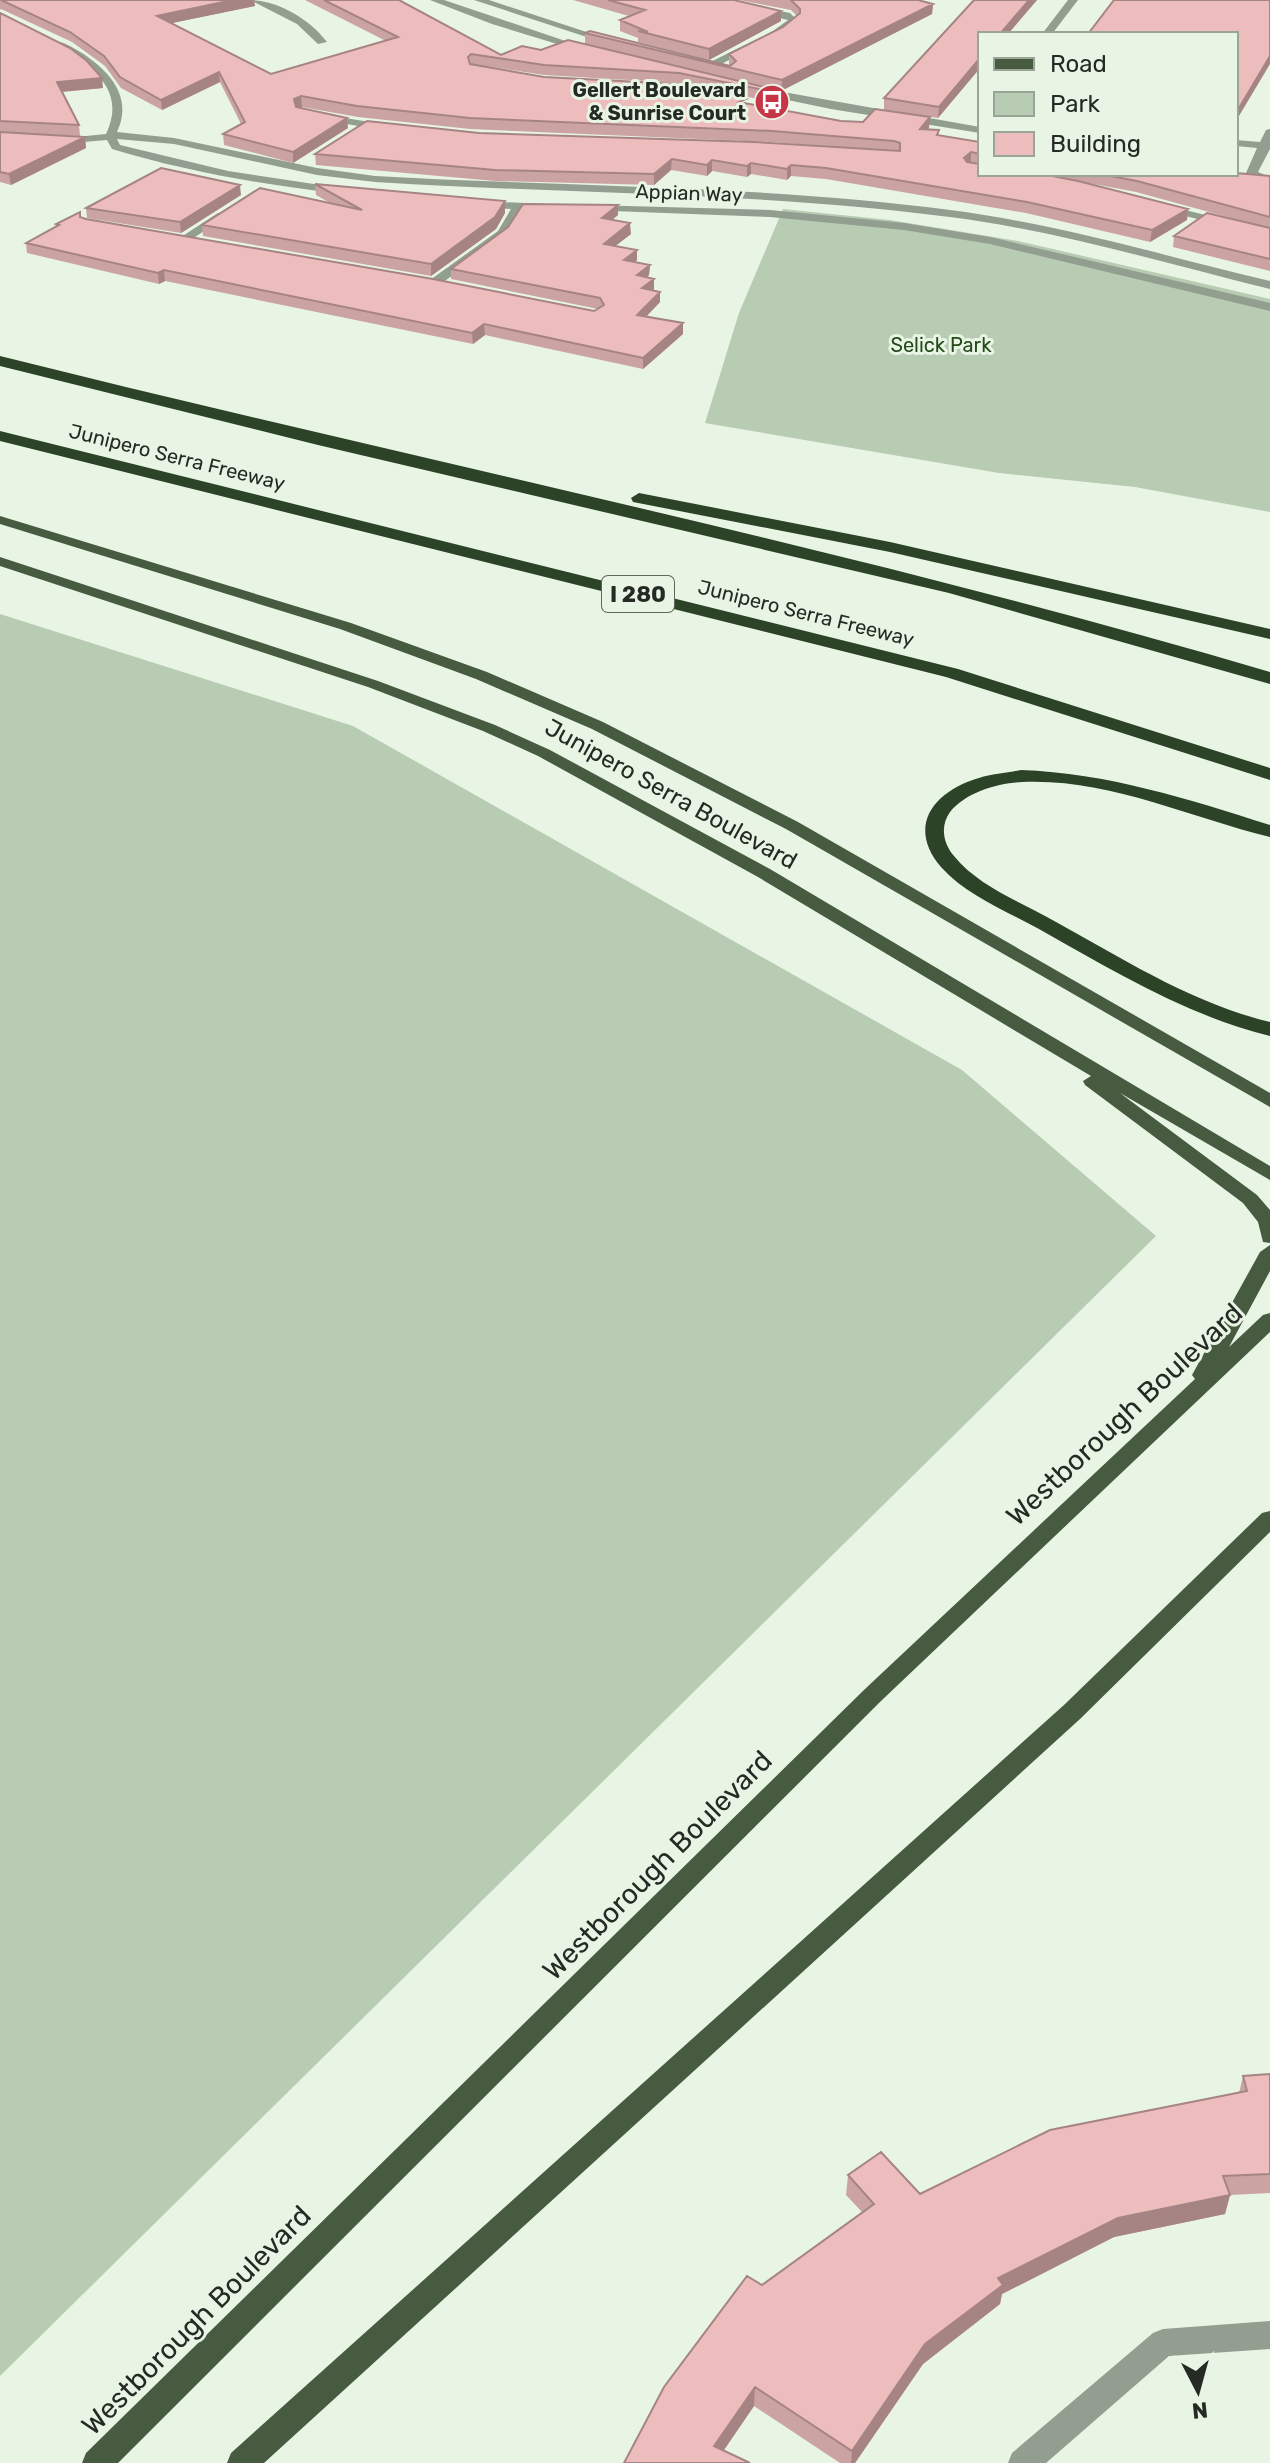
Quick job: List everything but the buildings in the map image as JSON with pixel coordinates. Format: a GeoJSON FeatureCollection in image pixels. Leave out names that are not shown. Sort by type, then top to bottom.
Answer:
{"type":"FeatureCollection","features":[{"type":"Feature","properties":{"kind":"highway"},"geometry":{"type":"LineString","coordinates":[[0,361],[947,587],[1131,636],[1270,678]]}},
{"type":"Feature","properties":{"kind":"highway","name":"Junipero Serra Freeway"},"geometry":{"type":"LineString","coordinates":[[0,436],[898,659],[1085,713],[1270,774]]}},
{"type":"Feature","properties":{"kind":"highway"},"geometry":{"type":"LineString","coordinates":[[353,447],[804,529],[1270,634]]}},
{"type":"Feature","properties":{"kind":"highway"},"geometry":{"type":"LineString","coordinates":[[1270,831],[1139,793],[1077,779],[1040,776],[987,782],[958,794],[941,810],[934,834],[940,852],[954,868],[1016,908],[1174,995],[1270,1029]]}},
{"type":"Feature","properties":{"kind":"main road","name":"Junipero Serra Boulevard"},"geometry":{"type":"LineString","coordinates":[[0,520],[378,638],[490,679],[602,727],[765,810],[1270,1101]]}},
{"type":"Feature","properties":{"kind":"main road","name":"Junipero Serra Boulevard"},"geometry":{"type":"LineString","coordinates":[[0,561],[373,684],[489,728],[544,753],[707,840],[1270,1174]]}},
{"type":"Feature","properties":{"kind":"main road"},"geometry":{"type":"LineString","coordinates":[[1002,1014],[1250,1199],[1268,1221],[1270,1237]]}},
{"type":"Feature","properties":{"kind":"main road"},"geometry":{"type":"LineString","coordinates":[[1193,1394],[1270,1252]]}},
{"type":"Feature","properties":{"kind":"main road","name":"Westborough Boulevard"},"geometry":{"type":"LineString","coordinates":[[97,2463],[873,1695],[1270,1320]]}},
{"type":"Feature","properties":{"kind":"main road"},"geometry":{"type":"LineString","coordinates":[[242,2463],[1072,1712],[1270,1519]]}},
{"type":"Feature","properties":{"kind":"street"},"geometry":{"type":"LineString","coordinates":[[255,0],[316,32],[322,42]]}},
{"type":"Feature","properties":{"kind":"street"},"geometry":{"type":"LineString","coordinates":[[435,0],[593,52]]}},
{"type":"Feature","properties":{"kind":"street"},"geometry":{"type":"LineString","coordinates":[[479,0],[631,47]]}},
{"type":"Feature","properties":{"kind":"street"},"geometry":{"type":"LineString","coordinates":[[689,76],[777,33],[793,21],[790,16],[708,0]]}},
{"type":"Feature","properties":{"kind":"street"},"geometry":{"type":"LineString","coordinates":[[1049,32],[1073,0]]}},
{"type":"Feature","properties":{"kind":"street"},"geometry":{"type":"LineString","coordinates":[[49,40],[86,58],[114,88],[119,113],[110,136],[116,147],[270,183],[362,193]]}},
{"type":"Feature","properties":{"kind":"street"},"geometry":{"type":"LineString","coordinates":[[696,63],[723,70]]}},
{"type":"Feature","properties":{"kind":"street"},"geometry":{"type":"LineString","coordinates":[[676,77],[689,76],[714,82]]}},
{"type":"Feature","properties":{"kind":"street"},"geometry":{"type":"LineString","coordinates":[[726,84],[831,106],[978,126]]}},
{"type":"Feature","properties":{"kind":"street"},"geometry":{"type":"LineString","coordinates":[[812,117],[831,106]]}},
{"type":"Feature","properties":{"kind":"street"},"geometry":{"type":"LineString","coordinates":[[314,115],[365,126],[408,130]]}},
{"type":"Feature","properties":{"kind":"street"},"geometry":{"type":"LineString","coordinates":[[354,133],[365,126]]}},
{"type":"Feature","properties":{"kind":"street"},"geometry":{"type":"LineString","coordinates":[[1251,158],[1266,146],[1270,132]]}},
{"type":"Feature","properties":{"kind":"street","name":"Appian Way"},"geometry":{"type":"LineString","coordinates":[[52,141],[80,142],[110,136],[143,135],[294,169],[355,177],[495,187],[739,193],[953,214],[1068,235],[1270,285]]}},
{"type":"Feature","properties":{"kind":"street"},"geometry":{"type":"LineString","coordinates":[[1238,143],[1266,146]]}},
{"type":"Feature","properties":{"kind":"street"},"geometry":{"type":"LineString","coordinates":[[258,191],[318,154]]}},
{"type":"Feature","properties":{"kind":"street"},"geometry":{"type":"LineString","coordinates":[[1251,158],[1270,159]]}},
{"type":"Feature","properties":{"kind":"street"},"geometry":{"type":"LineString","coordinates":[[1251,158],[1252,173],[1270,181]]}},
{"type":"Feature","properties":{"kind":"street"},"geometry":{"type":"LineString","coordinates":[[1147,203],[1270,234]]}},
{"type":"Feature","properties":{"kind":"street"},"geometry":{"type":"LineString","coordinates":[[465,204],[565,208]]}},
{"type":"Feature","properties":{"kind":"street"},"geometry":{"type":"LineString","coordinates":[[434,283],[503,233],[518,207]]}},
{"type":"Feature","properties":{"kind":"street"},"geometry":{"type":"LineString","coordinates":[[198,244],[176,240],[233,208]]}},
{"type":"Feature","properties":{"kind":"street","name":"Appian Way"},"geometry":{"type":"LineString","coordinates":[[580,208],[802,215],[965,236],[1083,260],[1270,307]]}},
{"type":"Feature","properties":{"kind":"street"},"geometry":{"type":"LineString","coordinates":[[1191,229],[1203,217]]}},
{"type":"Feature","properties":{"kind":"street"},"geometry":{"type":"LineString","coordinates":[[965,236],[982,233],[998,235],[1103,257],[1121,258],[1160,247]]}},
{"type":"Feature","properties":{"kind":"street"},"geometry":{"type":"LineString","coordinates":[[418,281],[448,286]]}},
{"type":"Feature","properties":{"kind":"street"},"geometry":{"type":"LineString","coordinates":[[1023,2463],[1163,2343],[1270,2335]]}},
{"type":"Feature","properties":{"kind":"green space","name":"Selick Park"},"geometry":{"type":"Polygon","coordinates":[[[783,209],[890,220],[1018,241],[1270,299],[1270,512],[1135,487],[999,473],[705,423],[739,313],[783,209]]]}},
{"type":"Feature","properties":{"kind":"green space"},"geometry":{"type":"Polygon","coordinates":[[[0,614],[353,726],[962,1070],[1156,1236],[0,2376],[0,614]]]}},
{"type":"Feature","properties":{"kind":"place","name":"Gellert Boulevard & Sunrise Court"},"geometry":{"type":"Point","coordinates":[772,102]}}]}
